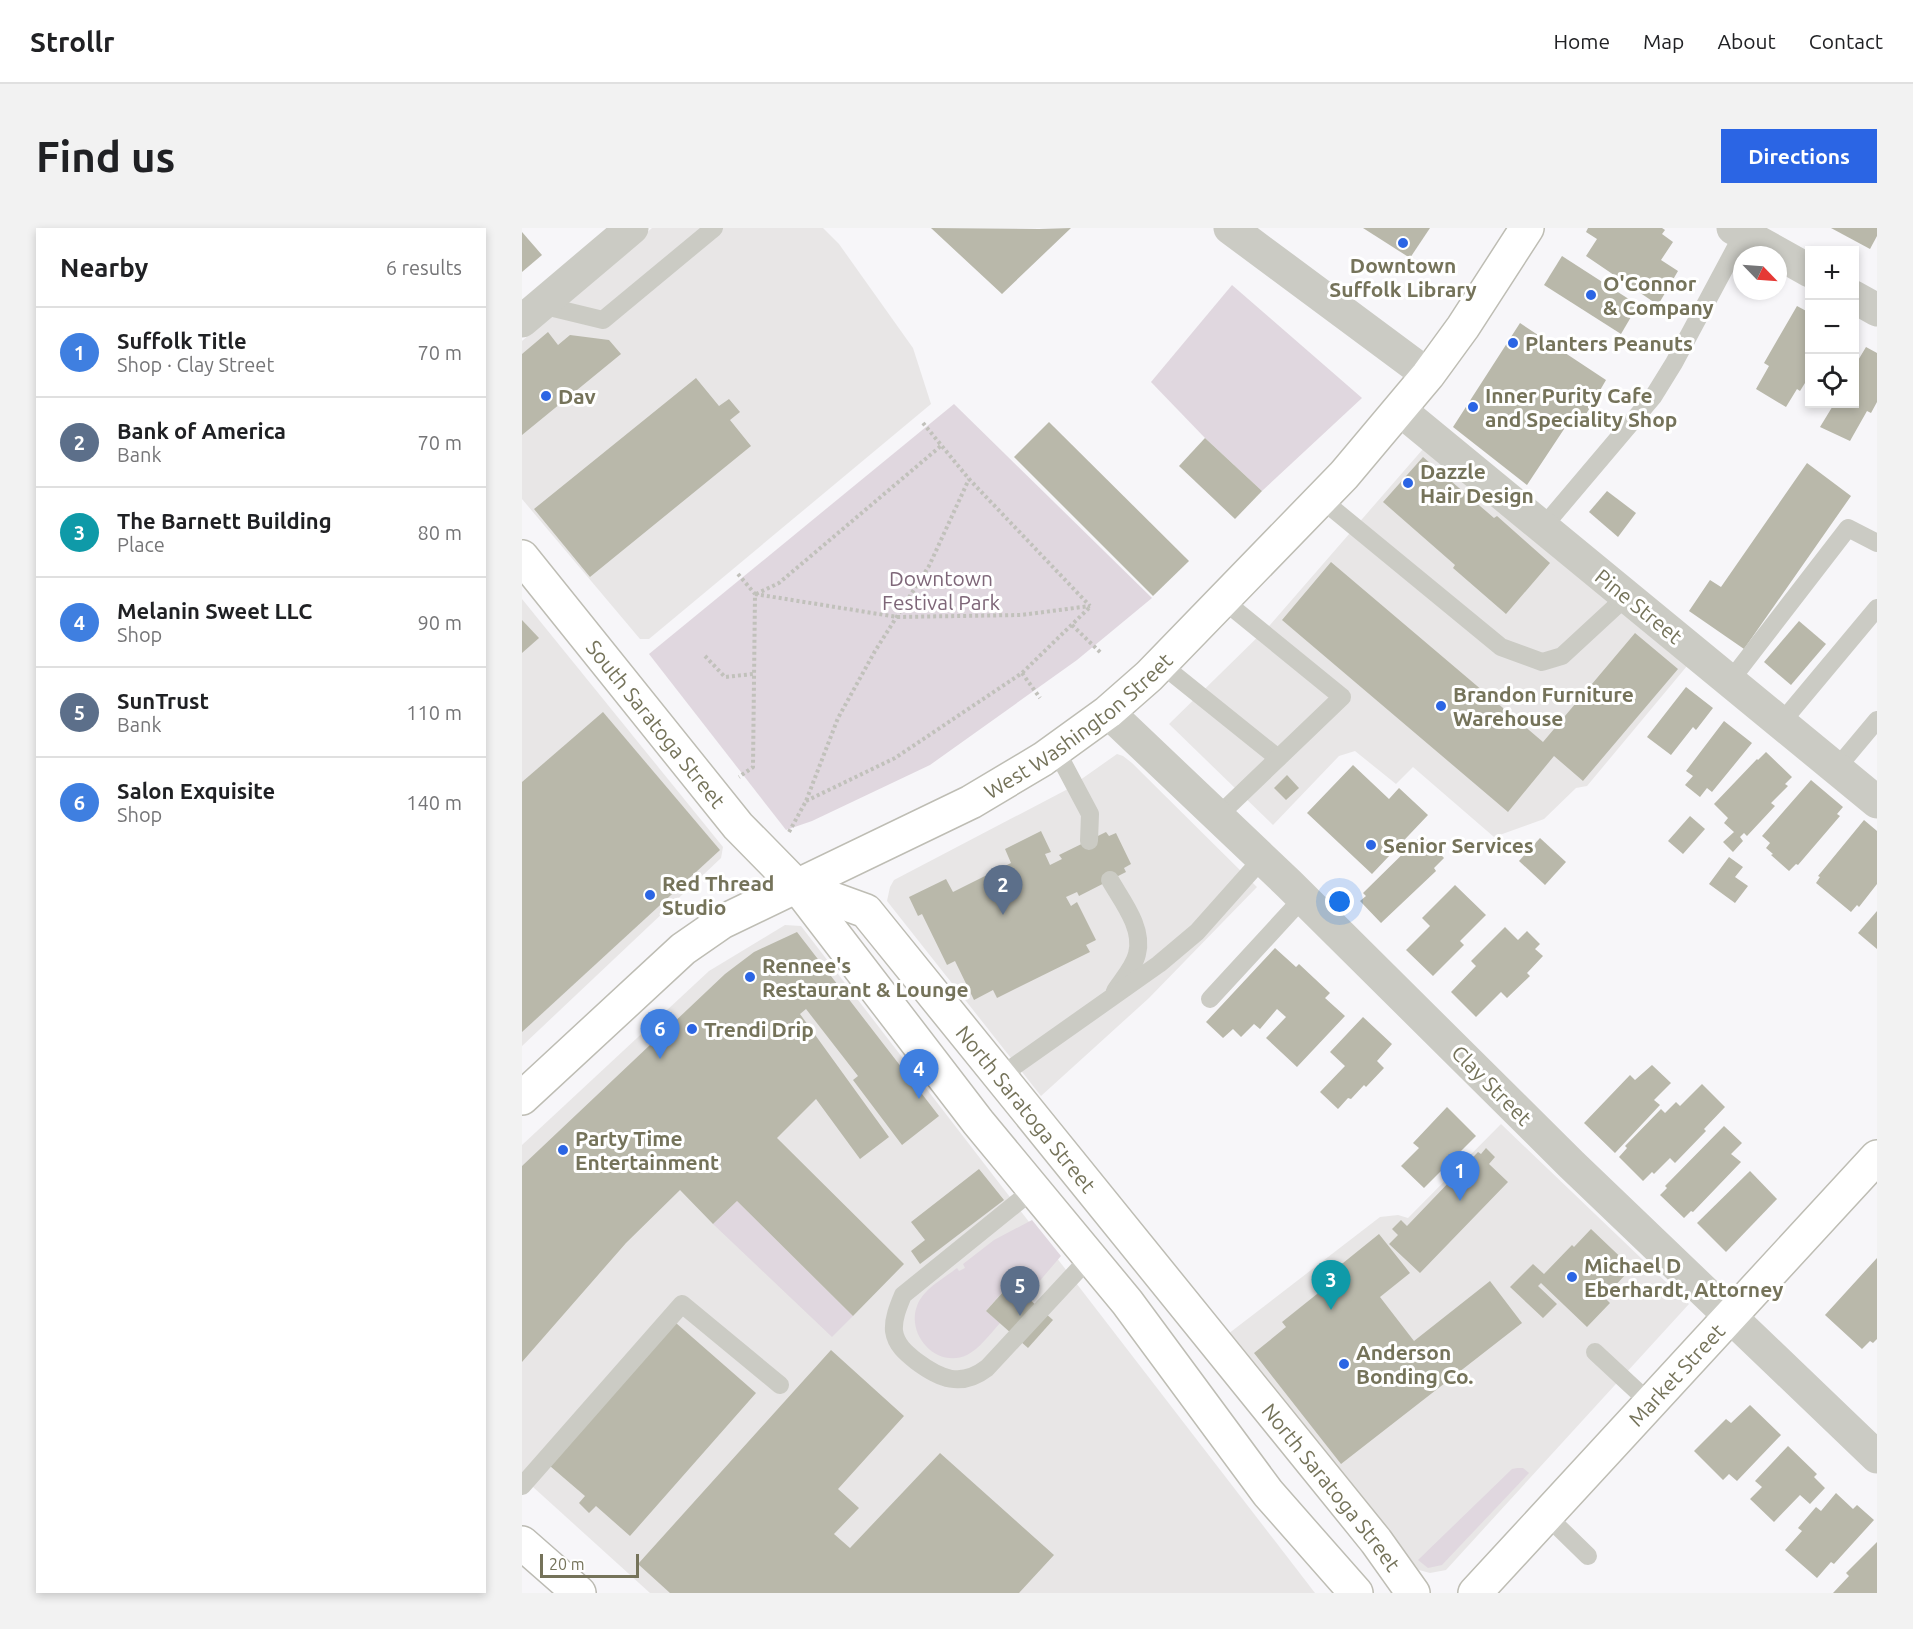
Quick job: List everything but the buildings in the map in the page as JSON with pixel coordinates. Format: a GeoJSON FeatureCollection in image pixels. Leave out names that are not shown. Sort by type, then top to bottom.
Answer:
{"type":"FeatureCollection","features":[{"type":"Feature","properties":{"kind":"street"},"geometry":{"type":"LineString","coordinates":[[531,313],[632,228]]}},
{"type":"Feature","properties":{"kind":"street"},"geometry":{"type":"LineString","coordinates":[[1230,228],[1428,375]]}},
{"type":"Feature","properties":{"kind":"street","name":"West Washington Street"},"geometry":{"type":"LineString","coordinates":[[522,1098],[683,949],[722,922],[971,802],[1056,750],[1108,712],[1161,664],[1321,499],[1400,410],[1463,327],[1527,228]]}},
{"type":"Feature","properties":{"kind":"street"},"geometry":{"type":"LineString","coordinates":[[1738,231],[1805,269]]}},
{"type":"Feature","properties":{"kind":"street"},"geometry":{"type":"LineString","coordinates":[[1859,300],[1877,310]]}},
{"type":"Feature","properties":{"kind":"street","name":"Pine Street"},"geometry":{"type":"LineString","coordinates":[[1400,410],[1877,802]]}},
{"type":"Feature","properties":{"kind":"street","name":"South Saratoga Street"},"geometry":{"type":"LineString","coordinates":[[522,557],[738,826],[796,886]]}},
{"type":"Feature","properties":{"kind":"street","name":"Clay Street"},"geometry":{"type":"LineString","coordinates":[[1108,712],[1303,898],[1572,1164],[1877,1457]]}},
{"type":"Feature","properties":{"kind":"street","name":"North Saratoga Street"},"geometry":{"type":"LineString","coordinates":[[796,886],[866,911],[1376,1540],[1413,1593]]}},
{"type":"Feature","properties":{"kind":"street","name":"North Saratoga Street"},"geometry":{"type":"LineString","coordinates":[[796,886],[978,1122],[1091,1256],[1194,1390],[1268,1492],[1356,1593]]}},
{"type":"Feature","properties":{"kind":"street","name":"Market Street"},"geometry":{"type":"LineString","coordinates":[[1475,1593],[1877,1157]]}},
{"type":"Feature","properties":{"kind":"street"},"geometry":{"type":"LineString","coordinates":[[522,1544],[579,1593]]}},
{"type":"Feature","properties":{"kind":"lane"},"geometry":{"type":"LineString","coordinates":[[531,313],[603,321],[714,228]]}},
{"type":"Feature","properties":{"kind":"lane"},"geometry":{"type":"LineString","coordinates":[[1543,527],[1653,397],[1674,363],[1738,231]]}},
{"type":"Feature","properties":{"kind":"lane"},"geometry":{"type":"LineString","coordinates":[[1321,499],[1501,647],[1542,662],[1562,656],[1627,596]]}},
{"type":"Feature","properties":{"kind":"lane"},"geometry":{"type":"LineString","coordinates":[[1731,681],[1848,528],[1877,543]]}},
{"type":"Feature","properties":{"kind":"lane"},"geometry":{"type":"LineString","coordinates":[[1218,816],[1342,697],[1223,600]]}},
{"type":"Feature","properties":{"kind":"lane"},"geometry":{"type":"LineString","coordinates":[[1781,723],[1877,609]]}},
{"type":"Feature","properties":{"kind":"lane"},"geometry":{"type":"LineString","coordinates":[[1161,664],[1278,759]]}},
{"type":"Feature","properties":{"kind":"lane"},"geometry":{"type":"LineString","coordinates":[[1836,769],[1877,720]]}},
{"type":"Feature","properties":{"kind":"lane"},"geometry":{"type":"LineString","coordinates":[[1056,750],[1090,814],[1089,841]]}},
{"type":"Feature","properties":{"kind":"lane"},"geometry":{"type":"LineString","coordinates":[[999,1077],[1159,964],[1197,932],[1262,859]]}},
{"type":"Feature","properties":{"kind":"lane"},"geometry":{"type":"LineString","coordinates":[[1110,880],[1130,915],[1139,937],[1137,955],[1111,998]]}},
{"type":"Feature","properties":{"kind":"lane"},"geometry":{"type":"LineString","coordinates":[[1210,999],[1303,898]]}},
{"type":"Feature","properties":{"kind":"lane"},"geometry":{"type":"LineString","coordinates":[[1034,1190],[903,1295],[896,1311],[894,1331],[899,1345],[932,1373],[951,1380],[975,1377],[987,1368],[1091,1256]]}},
{"type":"Feature","properties":{"kind":"lane"},"geometry":{"type":"LineString","coordinates":[[522,1486],[682,1304],[780,1385]]}},
{"type":"Feature","properties":{"kind":"lane"},"geometry":{"type":"LineString","coordinates":[[1595,1352],[1651,1404]]}},
{"type":"Feature","properties":{"kind":"lane"},"geometry":{"type":"LineString","coordinates":[[1547,1516],[1588,1556]]}},
{"type":"Feature","properties":{"kind":"path"},"geometry":{"type":"LineString","coordinates":[[923,423],[969,478],[1091,606]]}},
{"type":"Feature","properties":{"kind":"path"},"geometry":{"type":"LineString","coordinates":[[755,594],[779,583],[942,445]]}},
{"type":"Feature","properties":{"kind":"path"},"geometry":{"type":"LineString","coordinates":[[786,837],[806,801],[838,718],[875,651],[929,566],[969,478]]}},
{"type":"Feature","properties":{"kind":"path"},"geometry":{"type":"LineString","coordinates":[[738,574],[755,594],[897,617],[1021,615],[1091,606]]}},
{"type":"Feature","properties":{"kind":"path"},"geometry":{"type":"LineString","coordinates":[[736,780],[753,767],[755,594]]}},
{"type":"Feature","properties":{"kind":"path"},"geometry":{"type":"LineString","coordinates":[[806,801],[895,758],[1022,673],[1091,606]]}},
{"type":"Feature","properties":{"kind":"path"},"geometry":{"type":"LineString","coordinates":[[1072,625],[1101,653]]}},
{"type":"Feature","properties":{"kind":"path"},"geometry":{"type":"LineString","coordinates":[[705,656],[725,677],[753,674]]}},
{"type":"Feature","properties":{"kind":"path"},"geometry":{"type":"LineString","coordinates":[[1022,673],[1040,698]]}},
{"type":"Feature","properties":{"kind":"shaded area"},"geometry":{"type":"Polygon","coordinates":[[[652,228],[823,228],[839,244],[913,348],[931,404],[649,639],[640,639],[522,499],[522,341],[652,228]]]}},
{"type":"Feature","properties":{"kind":"shaded area"},"geometry":{"type":"Polygon","coordinates":[[[1423,449],[1687,666],[1587,786],[1576,788],[1544,819],[1494,837],[1413,767],[1396,784],[1355,751],[1339,756],[1273,825],[1169,724],[1270,625],[1423,449]]]}},
{"type":"Feature","properties":{"kind":"shaded area"},"geometry":{"type":"Polygon","coordinates":[[[522,599],[723,847],[721,858],[522,1046],[522,599]]]}},
{"type":"Feature","properties":{"kind":"shaded area"},"geometry":{"type":"Polygon","coordinates":[[[1117,754],[1132,763],[1257,887],[1149,998],[1041,1096],[887,901],[890,887],[894,880],[1066,790],[1117,754]]]}},
{"type":"Feature","properties":{"kind":"shaded area"},"geometry":{"type":"Polygon","coordinates":[[[785,925],[801,926],[1315,1593],[650,1593],[522,1477],[522,1145],[709,971],[785,925]]]}},
{"type":"Feature","properties":{"kind":"shaded area"},"geometry":{"type":"Polygon","coordinates":[[[1501,1124],[1689,1304],[1446,1570],[1430,1573],[1419,1570],[1228,1334],[1380,1217],[1398,1215],[1408,1218],[1501,1124]]]}},
{"type":"Feature","properties":{"kind":"green space"},"geometry":{"type":"Polygon","coordinates":[[[1232,285],[1362,398],[1262,491],[1205,438],[1151,382],[1232,285]]]}},
{"type":"Feature","properties":{"kind":"green space","name":"Downtown Festival Park"},"geometry":{"type":"Polygon","coordinates":[[[954,404],[1152,598],[1077,660],[930,765],[812,821],[786,830],[649,654],[954,404]]]}},
{"type":"Feature","properties":{"kind":"green space"},"geometry":{"type":"Polygon","coordinates":[[[737,1201],[853,1316],[832,1337],[713,1224],[737,1201]]]}},
{"type":"Feature","properties":{"kind":"green space"},"geometry":{"type":"Polygon","coordinates":[[[1032,1220],[1061,1256],[1026,1297],[1010,1283],[986,1311],[1000,1323],[976,1349],[956,1358],[945,1357],[927,1347],[916,1328],[915,1317],[917,1306],[924,1294],[957,1268],[959,1271],[965,1268],[963,1264],[994,1240],[1032,1220]]]}},
{"type":"Feature","properties":{"kind":"green space"},"geometry":{"type":"Polygon","coordinates":[[[1523,1468],[1529,1473],[1442,1565],[1428,1568],[1418,1560],[1512,1469],[1523,1468]]]}},
{"type":"Feature","properties":{"kind":"place","name":"Downtown Suffolk Library"},"geometry":{"type":"Point","coordinates":[1403,243]}},
{"type":"Feature","properties":{"kind":"place","name":"O'Connor & Company"},"geometry":{"type":"Point","coordinates":[1591,295]}},
{"type":"Feature","properties":{"kind":"place","name":"Planters Peanuts"},"geometry":{"type":"Point","coordinates":[1513,343]}},
{"type":"Feature","properties":{"kind":"place","name":"Dav"},"geometry":{"type":"Point","coordinates":[546,396]}},
{"type":"Feature","properties":{"kind":"place","name":"Inner Purity Cafe and Speciality Shop"},"geometry":{"type":"Point","coordinates":[1473,407]}},
{"type":"Feature","properties":{"kind":"place","name":"Dazzle Hair Design"},"geometry":{"type":"Point","coordinates":[1408,483]}},
{"type":"Feature","properties":{"kind":"place","name":"Brandon Furniture Warehouse"},"geometry":{"type":"Point","coordinates":[1441,706]}},
{"type":"Feature","properties":{"kind":"place","name":"Senior Services"},"geometry":{"type":"Point","coordinates":[1371,845]}},
{"type":"Feature","properties":{"kind":"place","name":"Red Thread Studio"},"geometry":{"type":"Point","coordinates":[650,895]}},
{"type":"Feature","properties":{"kind":"place","name":"Bank of America"},"geometry":{"type":"Point","coordinates":[1003,915]}},
{"type":"Feature","properties":{"kind":"place","name":"Rennee's Restaurant & Lounge"},"geometry":{"type":"Point","coordinates":[750,977]}},
{"type":"Feature","properties":{"kind":"place","name":"Trendi Drip"},"geometry":{"type":"Point","coordinates":[692,1029]}},
{"type":"Feature","properties":{"kind":"place","name":"Salon Exquisite"},"geometry":{"type":"Point","coordinates":[660,1059]}},
{"type":"Feature","properties":{"kind":"place","name":"Melanin Sweet LLC"},"geometry":{"type":"Point","coordinates":[919,1099]}},
{"type":"Feature","properties":{"kind":"place","name":"Party Time Entertainment"},"geometry":{"type":"Point","coordinates":[563,1150]}},
{"type":"Feature","properties":{"kind":"place","name":"Suffolk Title"},"geometry":{"type":"Point","coordinates":[1460,1201]}},
{"type":"Feature","properties":{"kind":"place","name":"Michael D Eberhardt, Attorney"},"geometry":{"type":"Point","coordinates":[1572,1277]}},
{"type":"Feature","properties":{"kind":"place","name":"The Barnett Building"},"geometry":{"type":"Point","coordinates":[1331,1310]}},
{"type":"Feature","properties":{"kind":"place","name":"SunTrust"},"geometry":{"type":"Point","coordinates":[1020,1316]}},
{"type":"Feature","properties":{"kind":"place","name":"Anderson Bonding Co."},"geometry":{"type":"Point","coordinates":[1344,1364]}}]}
